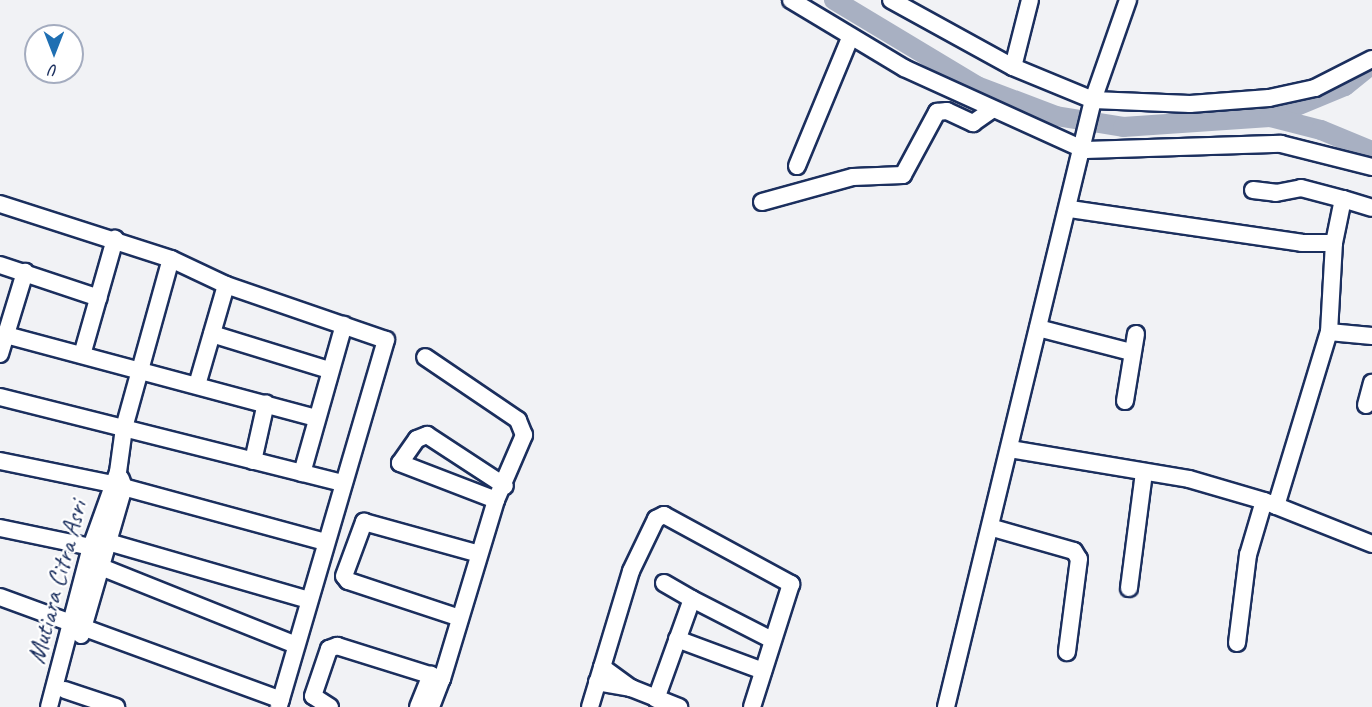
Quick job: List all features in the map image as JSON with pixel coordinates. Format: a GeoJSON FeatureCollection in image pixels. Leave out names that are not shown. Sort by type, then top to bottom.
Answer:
{"type":"FeatureCollection","features":[{"type":"Feature","properties":{"kind":"street"},"geometry":{"type":"LineString","coordinates":[[791,0],[850,38],[990,111],[1086,146],[1281,144],[1372,167]]}},
{"type":"Feature","properties":{"kind":"street"},"geometry":{"type":"LineString","coordinates":[[891,0],[1013,67],[1093,104],[1181,104],[1269,98],[1315,88],[1372,59]]}},
{"type":"Feature","properties":{"kind":"street"},"geometry":{"type":"LineString","coordinates":[[1013,67],[1030,0]]}},
{"type":"Feature","properties":{"kind":"street"},"geometry":{"type":"LineString","coordinates":[[946,707],[993,528],[1038,328],[1086,146],[1093,104],[1128,0]]}},
{"type":"Feature","properties":{"kind":"street"},"geometry":{"type":"LineString","coordinates":[[797,165],[850,38]]}},
{"type":"Feature","properties":{"kind":"street"},"geometry":{"type":"LineString","coordinates":[[762,202],[853,177],[903,175],[937,112],[946,111],[973,123],[990,111]]}},
{"type":"Feature","properties":{"kind":"street"},"geometry":{"type":"LineString","coordinates":[[1253,190],[1276,193],[1301,188],[1372,208]]}},
{"type":"Feature","properties":{"kind":"street"},"geometry":{"type":"LineString","coordinates":[[1237,643],[1248,555],[1270,504],[1329,332],[1334,243],[1343,199]]}},
{"type":"Feature","properties":{"kind":"street"},"geometry":{"type":"LineString","coordinates":[[0,204],[115,239],[171,259],[226,285],[380,335],[387,345],[343,483],[280,703],[78,623],[0,597]]}},
{"type":"Feature","properties":{"kind":"street"},"geometry":{"type":"LineString","coordinates":[[1070,209],[1302,243],[1334,243]]}},
{"type":"Feature","properties":{"kind":"street"},"geometry":{"type":"LineString","coordinates":[[82,355],[115,239]]}},
{"type":"Feature","properties":{"kind":"street","name":"Mutiara Citra Asri"},"geometry":{"type":"LineString","coordinates":[[49,707],[78,623],[101,567],[108,542],[124,428],[171,259]]}},
{"type":"Feature","properties":{"kind":"street"},"geometry":{"type":"LineString","coordinates":[[0,265],[99,298]]}},
{"type":"Feature","properties":{"kind":"street"},"geometry":{"type":"LineString","coordinates":[[0,354],[25,272]]}},
{"type":"Feature","properties":{"kind":"street"},"geometry":{"type":"LineString","coordinates":[[197,385],[226,285]]}},
{"type":"Feature","properties":{"kind":"street"},"geometry":{"type":"LineString","coordinates":[[302,473],[329,370],[344,325]]}},
{"type":"Feature","properties":{"kind":"street"},"geometry":{"type":"LineString","coordinates":[[1038,328],[1131,352]]}},
{"type":"Feature","properties":{"kind":"street"},"geometry":{"type":"LineString","coordinates":[[1329,332],[1372,336]]}},
{"type":"Feature","properties":{"kind":"street"},"geometry":{"type":"LineString","coordinates":[[212,334],[329,370]]}},
{"type":"Feature","properties":{"kind":"street"},"geometry":{"type":"LineString","coordinates":[[1125,401],[1131,352],[1136,334]]}},
{"type":"Feature","properties":{"kind":"street"},"geometry":{"type":"LineString","coordinates":[[6,335],[316,418]]}},
{"type":"Feature","properties":{"kind":"street"},"geometry":{"type":"LineString","coordinates":[[418,707],[436,677],[460,618],[500,493],[524,435],[523,424],[425,357]]}},
{"type":"Feature","properties":{"kind":"street"},"geometry":{"type":"LineString","coordinates":[[1366,405],[1372,383]]}},
{"type":"Feature","properties":{"kind":"street"},"geometry":{"type":"LineString","coordinates":[[0,397],[343,483]]}},
{"type":"Feature","properties":{"kind":"street"},"geometry":{"type":"LineString","coordinates":[[253,461],[266,403]]}},
{"type":"Feature","properties":{"kind":"street"},"geometry":{"type":"LineString","coordinates":[[427,435],[500,493],[400,463],[417,439],[427,435]]}},
{"type":"Feature","properties":{"kind":"street"},"geometry":{"type":"LineString","coordinates":[[1010,449],[1144,472],[1270,504],[1372,544]]}},
{"type":"Feature","properties":{"kind":"street"},"geometry":{"type":"LineString","coordinates":[[0,461],[118,481],[326,542]]}},
{"type":"Feature","properties":{"kind":"street"},"geometry":{"type":"LineString","coordinates":[[1129,588],[1144,472]]}},
{"type":"Feature","properties":{"kind":"street","name":"Mutiara Citra Asri"},"geometry":{"type":"LineString","coordinates":[[61,707],[91,547],[118,481]]}},
{"type":"Feature","properties":{"kind":"street"},"geometry":{"type":"LineString","coordinates":[[590,707],[631,571],[656,519],[664,515],[790,584],[752,707]]}},
{"type":"Feature","properties":{"kind":"street"},"geometry":{"type":"LineString","coordinates":[[460,618],[348,581],[344,576],[364,522],[479,554]]}},
{"type":"Feature","properties":{"kind":"street"},"geometry":{"type":"LineString","coordinates":[[0,528],[91,547]]}},
{"type":"Feature","properties":{"kind":"street"},"geometry":{"type":"LineString","coordinates":[[993,528],[1074,551],[1079,559],[1067,652]]}},
{"type":"Feature","properties":{"kind":"street"},"geometry":{"type":"LineString","coordinates":[[108,542],[309,600]]}},
{"type":"Feature","properties":{"kind":"street"},"geometry":{"type":"LineString","coordinates":[[101,567],[296,645]]}},
{"type":"Feature","properties":{"kind":"street"},"geometry":{"type":"LineString","coordinates":[[663,583],[772,640]]}},
{"type":"Feature","properties":{"kind":"street"},"geometry":{"type":"LineString","coordinates":[[656,699],[692,599]]}},
{"type":"Feature","properties":{"kind":"street"},"geometry":{"type":"LineString","coordinates":[[678,639],[763,671]]}},
{"type":"Feature","properties":{"kind":"street"},"geometry":{"type":"LineString","coordinates":[[330,707],[312,696],[329,649],[337,646],[436,677]]}},
{"type":"Feature","properties":{"kind":"street"},"geometry":{"type":"LineString","coordinates":[[600,674],[679,707]]}},
{"type":"Feature","properties":{"kind":"street"},"geometry":{"type":"LineString","coordinates":[[431,707],[436,677]]}},
{"type":"Feature","properties":{"kind":"street"},"geometry":{"type":"LineString","coordinates":[[65,690],[116,707]]}},
{"type":"Feature","properties":{"kind":"waterway"},"geometry":{"type":"LineString","coordinates":[[834,0],[977,86],[1056,116],[1123,127],[1270,117],[1345,86],[1372,64]]}},
{"type":"Feature","properties":{"kind":"waterway"},"geometry":{"type":"LineString","coordinates":[[1270,117],[1321,130],[1372,151]]}}]}
